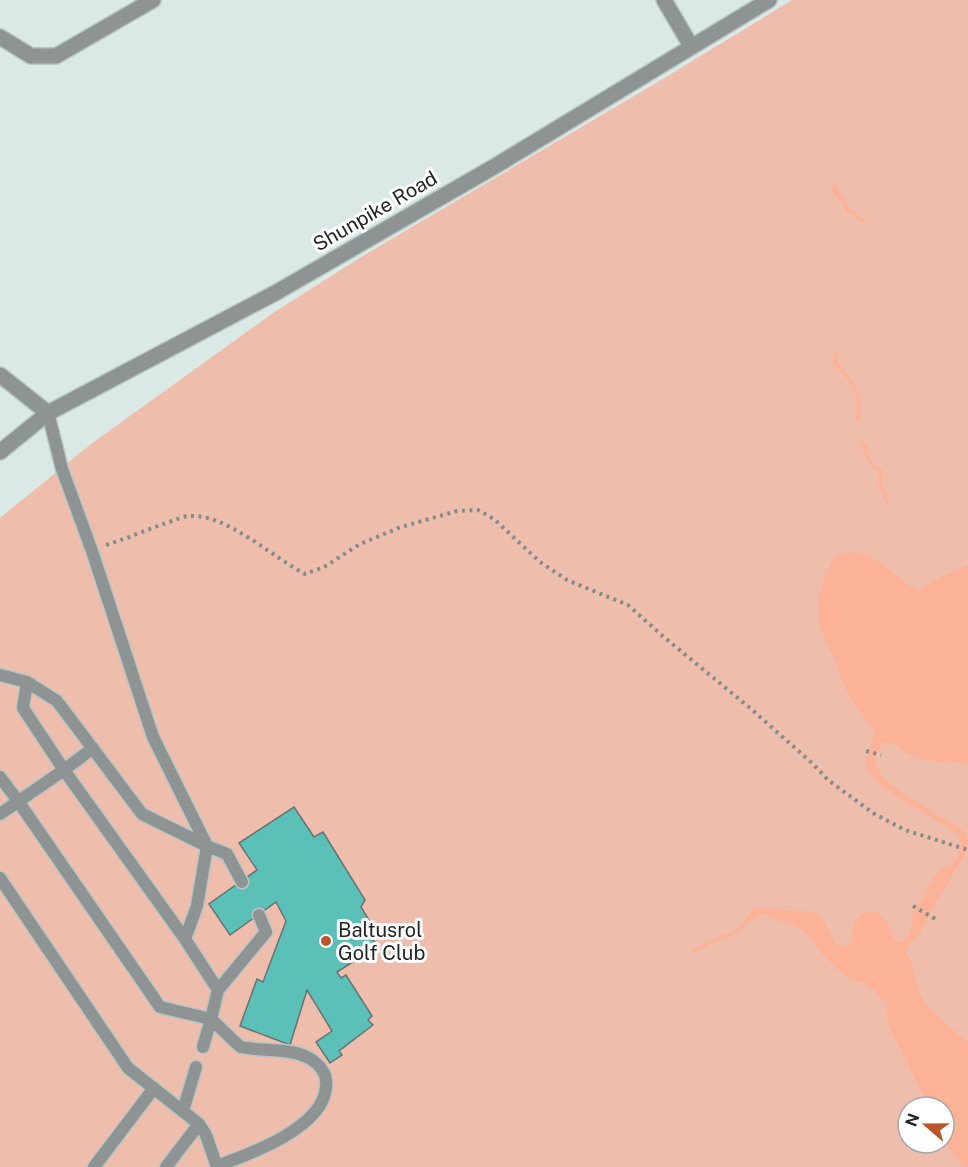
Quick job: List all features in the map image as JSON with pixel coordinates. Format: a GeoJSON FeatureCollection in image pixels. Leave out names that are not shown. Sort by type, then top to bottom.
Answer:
{"type":"FeatureCollection","features":[{"type":"Feature","properties":{"kind":"street"},"geometry":{"type":"LineString","coordinates":[[0,37],[32,56],[56,57],[153,0]]}},
{"type":"Feature","properties":{"kind":"street"},"geometry":{"type":"LineString","coordinates":[[664,0],[691,46]]}},
{"type":"Feature","properties":{"kind":"street","name":"Shunpike Road"},"geometry":{"type":"LineString","coordinates":[[0,452],[48,413],[277,292],[497,165],[769,0]]}},
{"type":"Feature","properties":{"kind":"street"},"geometry":{"type":"LineString","coordinates":[[0,375],[48,413]]}},
{"type":"Feature","properties":{"kind":"lane"},"geometry":{"type":"LineString","coordinates":[[48,413],[62,469],[92,550],[153,737],[207,846],[197,906],[185,939]]}},
{"type":"Feature","properties":{"kind":"lane"},"geometry":{"type":"LineString","coordinates":[[0,675],[27,682],[57,701],[142,814],[227,854],[242,882]]}},
{"type":"Feature","properties":{"kind":"lane"},"geometry":{"type":"LineString","coordinates":[[27,682],[23,708],[64,770],[185,939],[218,990]]}},
{"type":"Feature","properties":{"kind":"lane"},"geometry":{"type":"LineString","coordinates":[[0,814],[93,748]]}},
{"type":"Feature","properties":{"kind":"lane"},"geometry":{"type":"LineString","coordinates":[[0,777],[160,1007],[211,1019],[242,1047],[302,1054],[314,1061],[323,1071],[326,1079],[325,1096],[321,1106],[309,1120],[289,1133],[245,1156],[217,1166],[206,1135],[199,1124],[128,1068],[0,878]]}},
{"type":"Feature","properties":{"kind":"lane"},"geometry":{"type":"LineString","coordinates":[[203,1047],[218,990],[266,932],[259,915]]}},
{"type":"Feature","properties":{"kind":"lane"},"geometry":{"type":"LineString","coordinates":[[183,1111],[196,1067]]}},
{"type":"Feature","properties":{"kind":"lane"},"geometry":{"type":"LineString","coordinates":[[94,1167],[154,1088]]}},
{"type":"Feature","properties":{"kind":"lane"},"geometry":{"type":"LineString","coordinates":[[166,1167],[199,1124]]}},
{"type":"Feature","properties":{"kind":"path"},"geometry":{"type":"LineString","coordinates":[[92,550],[155,526],[188,516],[201,516],[231,526],[292,568],[305,574],[324,567],[360,544],[401,527],[457,511],[478,510],[494,519],[540,562],[567,580],[628,605],[750,708],[828,780],[866,808],[905,830],[968,850]]}},
{"type":"Feature","properties":{"kind":"path"},"geometry":{"type":"LineString","coordinates":[[866,750],[881,755]]}},
{"type":"Feature","properties":{"kind":"path"},"geometry":{"type":"LineString","coordinates":[[914,906],[937,920]]}},
{"type":"Feature","properties":{"kind":"shaded area"},"geometry":{"type":"Polygon","coordinates":[[[792,0],[968,0],[968,1167],[0,1167],[0,518],[91,444],[273,313],[366,254],[792,0]]]}},
{"type":"Feature","properties":{"kind":"shaded area"},"geometry":{"type":"Polygon","coordinates":[[[835,184],[853,211],[869,222],[861,222],[847,212],[830,187],[835,184]]]}},
{"type":"Feature","properties":{"kind":"shaded area"},"geometry":{"type":"Polygon","coordinates":[[[839,352],[835,357],[860,398],[860,422],[856,421],[857,399],[848,380],[833,364],[834,353],[839,352]]]}},
{"type":"Feature","properties":{"kind":"shaded area"},"geometry":{"type":"Polygon","coordinates":[[[862,439],[868,449],[869,457],[883,471],[881,483],[886,491],[889,505],[886,507],[878,483],[879,471],[866,458],[859,440],[862,439]]]}},
{"type":"Feature","properties":{"kind":"shaded area"},"geometry":{"type":"Polygon","coordinates":[[[846,552],[859,553],[878,561],[919,590],[968,565],[968,763],[925,760],[911,755],[892,743],[885,742],[875,758],[877,768],[888,782],[888,792],[870,773],[867,759],[875,731],[846,690],[818,618],[819,596],[828,570],[835,558],[846,552]]]}},
{"type":"Feature","properties":{"kind":"shaded area"},"geometry":{"type":"Polygon","coordinates":[[[945,866],[955,866],[949,883],[936,902],[921,932],[908,946],[907,953],[919,992],[926,1005],[968,1043],[968,1167],[964,1167],[954,1155],[956,1095],[923,1095],[888,1024],[886,1006],[875,990],[848,978],[823,955],[806,933],[794,925],[762,914],[748,922],[741,930],[692,954],[694,948],[739,928],[752,910],[758,908],[813,912],[822,918],[836,944],[845,946],[850,944],[854,924],[858,917],[865,913],[877,912],[887,922],[898,943],[909,933],[916,908],[945,866]]]}},
{"type":"Feature","properties":{"kind":"building","name":"Baltusrol Golf Club"},"geometry":{"type":"Polygon","coordinates":[[[294,807],[314,837],[323,832],[365,900],[361,907],[375,930],[369,935],[378,946],[337,972],[341,978],[346,975],[372,1016],[368,1020],[373,1025],[339,1051],[342,1055],[330,1063],[316,1042],[332,1031],[307,990],[290,1045],[240,1026],[257,979],[263,982],[286,921],[276,902],[230,935],[209,904],[257,870],[239,843],[294,807]]]}},
{"type":"Feature","properties":{"kind":"waterway"},"geometry":{"type":"LineString","coordinates":[[883,781],[896,792],[960,832],[965,841],[960,858],[951,872]]}},
{"type":"Feature","properties":{"kind":"place","name":"Baltusrol Golf Club"},"geometry":{"type":"Point","coordinates":[326,941]}}]}
